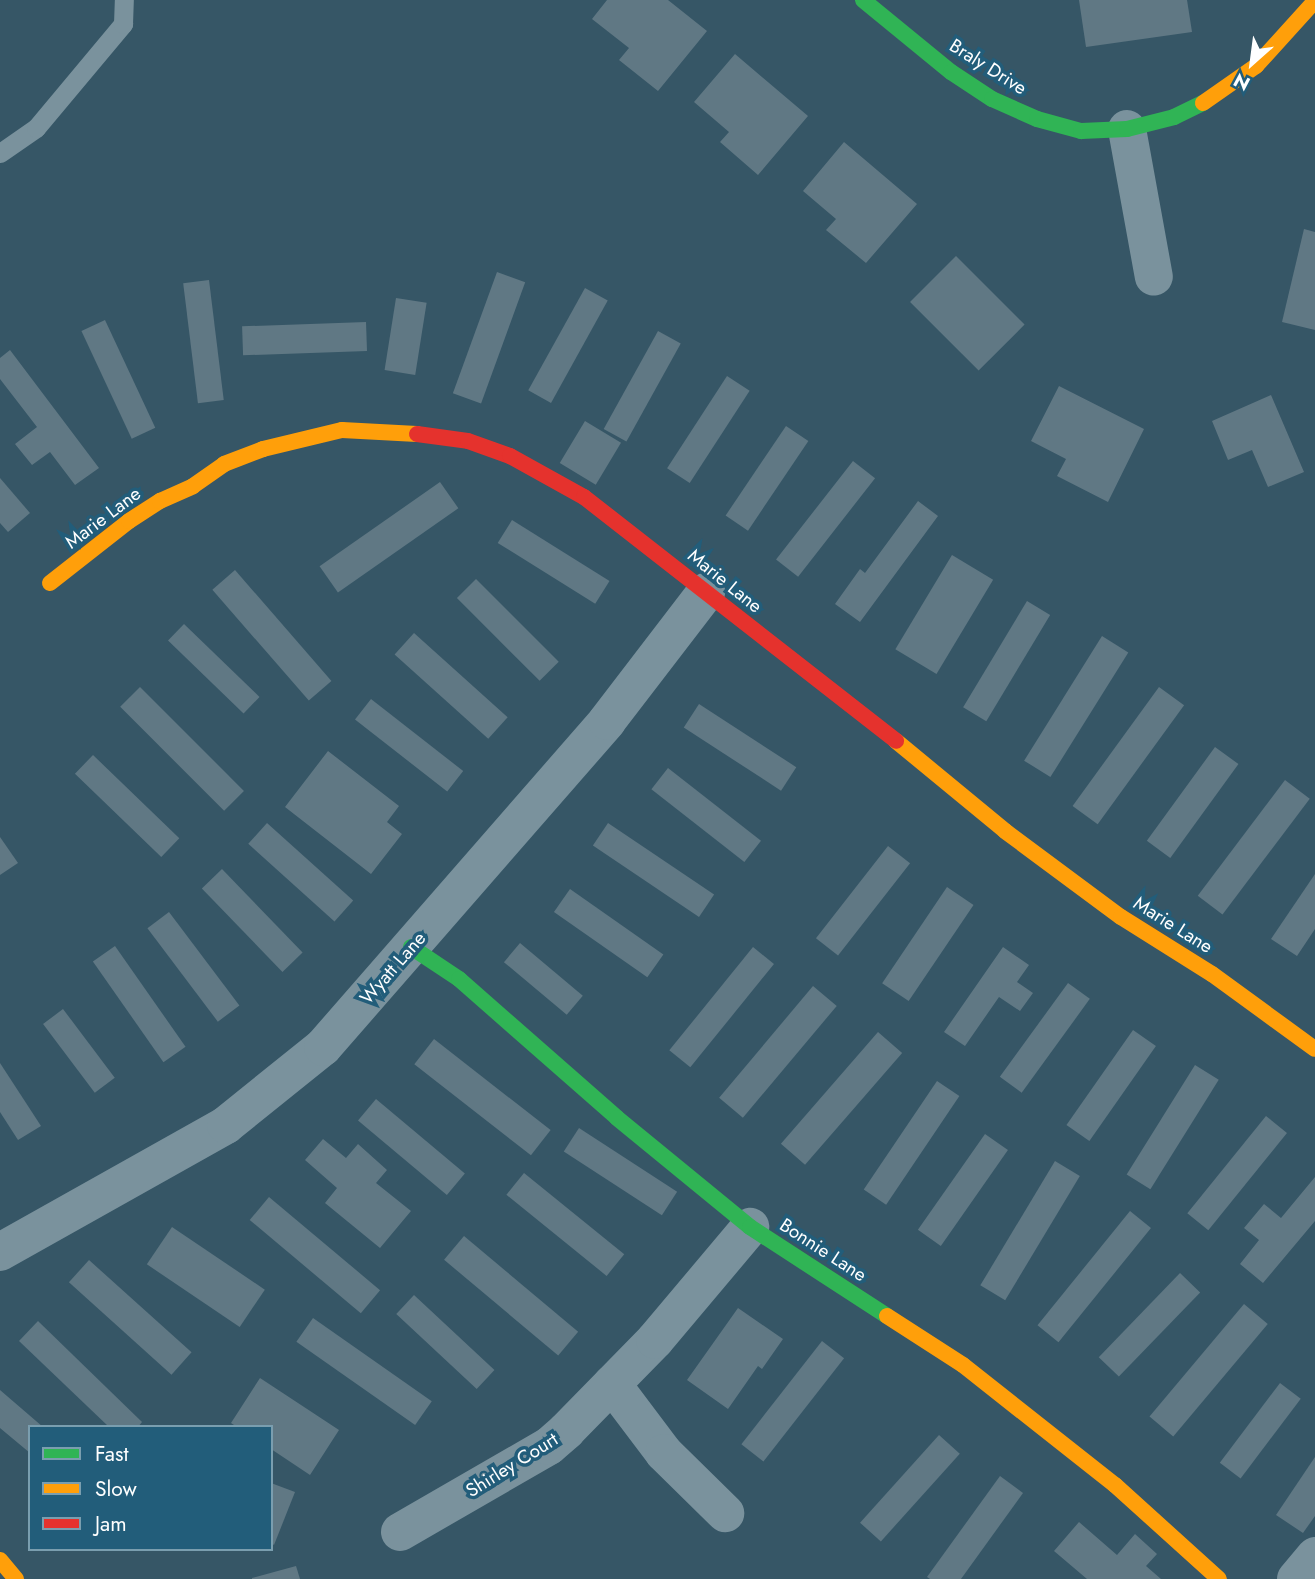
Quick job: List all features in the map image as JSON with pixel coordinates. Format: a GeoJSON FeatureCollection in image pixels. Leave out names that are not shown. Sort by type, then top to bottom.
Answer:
{"type":"FeatureCollection","features":[{"type":"Feature","properties":{"kind":"street","name":"Braly Drive"},"geometry":{"type":"LineString","coordinates":[[863,0],[951,72],[992,99],[1037,119],[1081,131],[1127,129],[1174,117],[1216,96],[1256,66],[1315,1]]}},
{"type":"Feature","properties":{"kind":"street"},"geometry":{"type":"LineString","coordinates":[[1127,129],[1154,277]]}},
{"type":"Feature","properties":{"kind":"street","name":"Marie Lane"},"geometry":{"type":"LineString","coordinates":[[50,583],[129,521],[224,464],[303,438],[342,430],[384,430],[468,442],[510,456],[584,497],[1016,839],[1121,917],[1212,974],[1315,1049]]}},
{"type":"Feature","properties":{"kind":"street","name":"Wyatt Lane"},"geometry":{"type":"LineString","coordinates":[[0,1252],[226,1125],[323,1047],[607,721],[706,592]]}},
{"type":"Feature","properties":{"kind":"street","name":"Bonnie Lane"},"geometry":{"type":"LineString","coordinates":[[411,947],[459,979],[617,1118],[750,1227],[963,1364],[1115,1485],[1219,1579]]}},
{"type":"Feature","properties":{"kind":"street","name":"Shirley Court"},"geometry":{"type":"LineString","coordinates":[[400,1532],[549,1446],[655,1340],[750,1227]]}},
{"type":"Feature","properties":{"kind":"street"},"geometry":{"type":"LineString","coordinates":[[612,1384],[664,1453],[725,1513]]}},
{"type":"Feature","properties":{"kind":"street"},"geometry":{"type":"LineString","coordinates":[[1296,1579],[1315,1556]]}},
{"type":"Feature","properties":{"kind":"street"},"geometry":{"type":"LineString","coordinates":[[0,1560],[16,1579]]}},
{"type":"Feature","properties":{"kind":"lane"},"geometry":{"type":"LineString","coordinates":[[0,153],[36,128],[123,24],[124,0]]}},
{"type":"Feature","properties":{"kind":"building"},"geometry":{"type":"Polygon","coordinates":[[[607,0],[668,0],[707,31],[658,91],[619,60],[629,48],[592,19],[607,0]]]}},
{"type":"Feature","properties":{"kind":"building"},"geometry":{"type":"Polygon","coordinates":[[[1079,0],[1187,0],[1192,32],[1086,47],[1079,0]]]}},
{"type":"Feature","properties":{"kind":"building"},"geometry":{"type":"Polygon","coordinates":[[[735,54],[808,116],[758,175],[720,142],[729,132],[694,102],[735,54]]]}},
{"type":"Feature","properties":{"kind":"building"},"geometry":{"type":"Polygon","coordinates":[[[844,142],[917,204],[866,263],[826,230],[836,219],[803,191],[844,142]]]}},
{"type":"Feature","properties":{"kind":"building"},"geometry":{"type":"Polygon","coordinates":[[[1304,229],[1315,232],[1315,330],[1282,322],[1304,229]]]}},
{"type":"Feature","properties":{"kind":"building"},"geometry":{"type":"Polygon","coordinates":[[[956,256],[1025,325],[979,371],[910,302],[956,256]]]}},
{"type":"Feature","properties":{"kind":"building"},"geometry":{"type":"Polygon","coordinates":[[[497,272],[525,282],[481,403],[453,393],[497,272]]]}},
{"type":"Feature","properties":{"kind":"building"},"geometry":{"type":"Polygon","coordinates":[[[209,280],[224,400],[198,403],[183,283],[209,280]]]}},
{"type":"Feature","properties":{"kind":"building"},"geometry":{"type":"Polygon","coordinates":[[[585,288],[608,301],[551,403],[528,390],[585,288]]]}},
{"type":"Feature","properties":{"kind":"building"},"geometry":{"type":"Polygon","coordinates":[[[396,298],[427,303],[415,375],[385,370],[396,298]]]}},
{"type":"Feature","properties":{"kind":"building"},"geometry":{"type":"Polygon","coordinates":[[[105,320],[155,428],[132,439],[81,331],[105,320]]]}},
{"type":"Feature","properties":{"kind":"building"},"geometry":{"type":"Polygon","coordinates":[[[366,322],[367,351],[243,355],[242,326],[366,322]]]}},
{"type":"Feature","properties":{"kind":"building"},"geometry":{"type":"Polygon","coordinates":[[[658,331],[681,344],[626,442],[604,429],[658,331]]]}},
{"type":"Feature","properties":{"kind":"building"},"geometry":{"type":"Polygon","coordinates":[[[10,350],[99,468],[75,485],[50,452],[32,465],[15,444],[37,427],[0,379],[0,358],[10,350]]]}},
{"type":"Feature","properties":{"kind":"building"},"geometry":{"type":"Polygon","coordinates":[[[727,376],[750,391],[690,483],[667,468],[727,376]]]}},
{"type":"Feature","properties":{"kind":"building"},"geometry":{"type":"Polygon","coordinates":[[[1059,386],[1144,429],[1108,502],[1057,476],[1066,459],[1031,441],[1059,386]]]}},
{"type":"Feature","properties":{"kind":"building"},"geometry":{"type":"Polygon","coordinates":[[[1271,395],[1304,472],[1268,487],[1252,450],[1228,460],[1212,421],[1271,395]]]}},
{"type":"Feature","properties":{"kind":"building"},"geometry":{"type":"Polygon","coordinates":[[[585,421],[621,443],[596,485],[560,463],[585,421]]]}},
{"type":"Feature","properties":{"kind":"building"},"geometry":{"type":"Polygon","coordinates":[[[786,426],[808,441],[748,531],[726,516],[786,426]]]}},
{"type":"Feature","properties":{"kind":"building"},"geometry":{"type":"Polygon","coordinates":[[[853,461],[875,478],[798,577],[776,560],[853,461]]]}},
{"type":"Feature","properties":{"kind":"building"},"geometry":{"type":"Polygon","coordinates":[[[0,478],[30,513],[8,532],[0,523],[0,478]]]}},
{"type":"Feature","properties":{"kind":"building"},"geometry":{"type":"Polygon","coordinates":[[[440,482],[458,508],[338,593],[320,566],[440,482]]]}},
{"type":"Feature","properties":{"kind":"building"},"geometry":{"type":"Polygon","coordinates":[[[918,501],[938,516],[860,622],[835,604],[860,569],[865,573],[918,501]]]}},
{"type":"Feature","properties":{"kind":"building"},"geometry":{"type":"Polygon","coordinates":[[[512,520],[610,581],[595,604],[498,543],[512,520]]]}},
{"type":"Feature","properties":{"kind":"building"},"geometry":{"type":"Polygon","coordinates":[[[952,555],[993,580],[936,674],[895,649],[952,555]]]}},
{"type":"Feature","properties":{"kind":"building"},"geometry":{"type":"Polygon","coordinates":[[[235,570],[331,681],[309,701],[212,590],[235,570]]]}},
{"type":"Feature","properties":{"kind":"building"},"geometry":{"type":"Polygon","coordinates":[[[476,579],[559,662],[540,681],[457,598],[476,579]]]}},
{"type":"Feature","properties":{"kind":"building"},"geometry":{"type":"Polygon","coordinates":[[[1027,601],[1050,615],[986,721],[963,707],[1027,601]]]}},
{"type":"Feature","properties":{"kind":"building"},"geometry":{"type":"Polygon","coordinates":[[[184,624],[260,697],[244,713],[168,641],[184,624]]]}},
{"type":"Feature","properties":{"kind":"building"},"geometry":{"type":"Polygon","coordinates":[[[414,633],[508,717],[488,739],[395,655],[414,633]]]}},
{"type":"Feature","properties":{"kind":"building"},"geometry":{"type":"Polygon","coordinates":[[[1102,636],[1128,652],[1050,777],[1024,761],[1102,636]]]}},
{"type":"Feature","properties":{"kind":"building"},"geometry":{"type":"Polygon","coordinates":[[[140,687],[244,791],[224,811],[120,707],[140,687]]]}},
{"type":"Feature","properties":{"kind":"building"},"geometry":{"type":"Polygon","coordinates":[[[1159,687],[1184,705],[1098,824],[1073,806],[1159,687]]]}},
{"type":"Feature","properties":{"kind":"building"},"geometry":{"type":"Polygon","coordinates":[[[371,699],[463,771],[447,792],[355,719],[371,699]]]}},
{"type":"Feature","properties":{"kind":"building"},"geometry":{"type":"Polygon","coordinates":[[[699,704],[796,767],[781,791],[684,727],[699,704]]]}},
{"type":"Feature","properties":{"kind":"building"},"geometry":{"type":"Polygon","coordinates":[[[1215,747],[1238,764],[1170,858],[1147,841],[1215,747]]]}},
{"type":"Feature","properties":{"kind":"building"},"geometry":{"type":"Polygon","coordinates":[[[328,751],[399,806],[387,822],[402,834],[371,874],[285,807],[328,751]]]}},
{"type":"Feature","properties":{"kind":"building"},"geometry":{"type":"Polygon","coordinates":[[[93,755],[179,838],[161,857],[75,774],[93,755]]]}},
{"type":"Feature","properties":{"kind":"building"},"geometry":{"type":"Polygon","coordinates":[[[668,768],[761,841],[744,862],[651,789],[668,768]]]}},
{"type":"Feature","properties":{"kind":"building"},"geometry":{"type":"Polygon","coordinates":[[[1285,780],[1310,799],[1222,914],[1198,896],[1285,780]]]}},
{"type":"Feature","properties":{"kind":"building"},"geometry":{"type":"Polygon","coordinates":[[[267,823],[353,901],[334,921],[248,844],[267,823]]]}},
{"type":"Feature","properties":{"kind":"building"},"geometry":{"type":"Polygon","coordinates":[[[608,823],[714,895],[699,917],[593,845],[608,823]]]}},
{"type":"Feature","properties":{"kind":"building"},"geometry":{"type":"Polygon","coordinates":[[[0,837],[18,863],[0,875],[0,837]]]}},
{"type":"Feature","properties":{"kind":"building"},"geometry":{"type":"Polygon","coordinates":[[[888,846],[910,863],[838,955],[816,938],[888,846]]]}},
{"type":"Feature","properties":{"kind":"building"},"geometry":{"type":"Polygon","coordinates":[[[222,869],[303,952],[282,972],[202,888],[222,869]]]}},
{"type":"Feature","properties":{"kind":"building"},"geometry":{"type":"Polygon","coordinates":[[[1315,874],[1315,929],[1297,956],[1271,939],[1315,874]]]}},
{"type":"Feature","properties":{"kind":"building"},"geometry":{"type":"Polygon","coordinates":[[[947,887],[974,905],[909,1001],[882,983],[947,887]]]}},
{"type":"Feature","properties":{"kind":"building"},"geometry":{"type":"Polygon","coordinates":[[[570,889],[663,954],[647,977],[554,912],[570,889]]]}},
{"type":"Feature","properties":{"kind":"building"},"geometry":{"type":"Polygon","coordinates":[[[169,912],[239,1005],[218,1022],[147,928],[169,912]]]}},
{"type":"Feature","properties":{"kind":"building"},"geometry":{"type":"Polygon","coordinates":[[[520,943],[583,996],[567,1015],[504,962],[520,943]]]}},
{"type":"Feature","properties":{"kind":"building"},"geometry":{"type":"Polygon","coordinates":[[[115,946],[186,1047],[163,1062],[93,961],[115,946]]]}},
{"type":"Feature","properties":{"kind":"building"},"geometry":{"type":"Polygon","coordinates":[[[753,947],[774,964],[690,1067],[669,1050],[753,947]]]}},
{"type":"Feature","properties":{"kind":"building"},"geometry":{"type":"Polygon","coordinates":[[[1003,947],[1029,965],[1017,982],[1033,993],[1020,1011],[999,997],[965,1046],[944,1032],[1003,947]]]}},
{"type":"Feature","properties":{"kind":"building"},"geometry":{"type":"Polygon","coordinates":[[[1068,983],[1090,999],[1022,1093],[1000,1077],[1068,983]]]}},
{"type":"Feature","properties":{"kind":"building"},"geometry":{"type":"Polygon","coordinates":[[[813,986],[837,1006],[743,1118],[719,1098],[813,986]]]}},
{"type":"Feature","properties":{"kind":"building"},"geometry":{"type":"Polygon","coordinates":[[[63,1009],[115,1078],[95,1093],[43,1024],[63,1009]]]}},
{"type":"Feature","properties":{"kind":"building"},"geometry":{"type":"Polygon","coordinates":[[[1133,1030],[1156,1046],[1089,1141],[1066,1125],[1133,1030]]]}},
{"type":"Feature","properties":{"kind":"building"},"geometry":{"type":"Polygon","coordinates":[[[878,1032],[902,1053],[805,1165],[781,1144],[878,1032]]]}},
{"type":"Feature","properties":{"kind":"building"},"geometry":{"type":"Polygon","coordinates":[[[434,1039],[551,1130],[531,1155],[414,1064],[434,1039]]]}},
{"type":"Feature","properties":{"kind":"building"},"geometry":{"type":"Polygon","coordinates":[[[0,1063],[41,1126],[18,1140],[0,1112],[0,1063]]]}},
{"type":"Feature","properties":{"kind":"building"},"geometry":{"type":"Polygon","coordinates":[[[1195,1065],[1219,1080],[1150,1189],[1127,1174],[1195,1065]]]}},
{"type":"Feature","properties":{"kind":"building"},"geometry":{"type":"Polygon","coordinates":[[[937,1081],[959,1096],[886,1205],[864,1190],[937,1081]]]}},
{"type":"Feature","properties":{"kind":"building"},"geometry":{"type":"Polygon","coordinates":[[[376,1099],[465,1174],[447,1195],[358,1120],[376,1099]]]}},
{"type":"Feature","properties":{"kind":"building"},"geometry":{"type":"Polygon","coordinates":[[[1266,1116],[1287,1133],[1208,1230],[1187,1213],[1266,1116]]]}},
{"type":"Feature","properties":{"kind":"building"},"geometry":{"type":"Polygon","coordinates":[[[579,1128],[677,1192],[662,1215],[564,1151],[579,1128]]]}},
{"type":"Feature","properties":{"kind":"building"},"geometry":{"type":"Polygon","coordinates":[[[985,1134],[1008,1150],[941,1246],[918,1230],[985,1134]]]}},
{"type":"Feature","properties":{"kind":"building"},"geometry":{"type":"Polygon","coordinates":[[[323,1139],[346,1158],[358,1144],[387,1170],[376,1183],[411,1211],[380,1248],[325,1203],[337,1188],[305,1160],[323,1139]]]}},
{"type":"Feature","properties":{"kind":"building"},"geometry":{"type":"Polygon","coordinates":[[[1055,1161],[1080,1176],[1005,1300],[980,1285],[1055,1161]]]}},
{"type":"Feature","properties":{"kind":"building"},"geometry":{"type":"Polygon","coordinates":[[[524,1173],[624,1254],[607,1276],[506,1195],[524,1173]]]}},
{"type":"Feature","properties":{"kind":"building"},"geometry":{"type":"Polygon","coordinates":[[[1315,1177],[1315,1221],[1263,1283],[1240,1264],[1259,1240],[1244,1228],[1264,1204],[1281,1218],[1315,1177]]]}},
{"type":"Feature","properties":{"kind":"building"},"geometry":{"type":"Polygon","coordinates":[[[269,1197],[380,1290],[361,1313],[250,1220],[269,1197]]]}},
{"type":"Feature","properties":{"kind":"building"},"geometry":{"type":"Polygon","coordinates":[[[1130,1211],[1151,1228],[1058,1342],[1037,1325],[1130,1211]]]}},
{"type":"Feature","properties":{"kind":"building"},"geometry":{"type":"Polygon","coordinates":[[[172,1227],[265,1290],[240,1327],[147,1264],[172,1227]]]}},
{"type":"Feature","properties":{"kind":"building"},"geometry":{"type":"Polygon","coordinates":[[[464,1236],[578,1332],[558,1356],[444,1260],[464,1236]]]}},
{"type":"Feature","properties":{"kind":"building"},"geometry":{"type":"Polygon","coordinates":[[[89,1260],[192,1352],[171,1375],[69,1282],[89,1260]]]}},
{"type":"Feature","properties":{"kind":"building"},"geometry":{"type":"Polygon","coordinates":[[[1180,1273],[1200,1292],[1119,1377],[1099,1357],[1180,1273]]]}},
{"type":"Feature","properties":{"kind":"building"},"geometry":{"type":"Polygon","coordinates":[[[414,1295],[494,1370],[477,1389],[396,1314],[414,1295]]]}},
{"type":"Feature","properties":{"kind":"building"},"geometry":{"type":"Polygon","coordinates":[[[1244,1304],[1268,1324],[1173,1437],[1150,1417],[1244,1304]]]}},
{"type":"Feature","properties":{"kind":"building"},"geometry":{"type":"Polygon","coordinates":[[[738,1308],[783,1339],[762,1369],[758,1366],[728,1409],[687,1380],[738,1308]]]}},
{"type":"Feature","properties":{"kind":"building"},"geometry":{"type":"Polygon","coordinates":[[[313,1318],[432,1401],[415,1425],[296,1342],[313,1318]]]}},
{"type":"Feature","properties":{"kind":"building"},"geometry":{"type":"Polygon","coordinates":[[[38,1321],[142,1422],[140,1425],[107,1425],[19,1341],[38,1321]]]}},
{"type":"Feature","properties":{"kind":"building"},"geometry":{"type":"Polygon","coordinates":[[[822,1341],[844,1358],[763,1461],[741,1444],[822,1341]]]}},
{"type":"Feature","properties":{"kind":"building"},"geometry":{"type":"Polygon","coordinates":[[[260,1378],[339,1430],[310,1475],[273,1450],[273,1425],[231,1423],[260,1378]]]}},
{"type":"Feature","properties":{"kind":"building"},"geometry":{"type":"Polygon","coordinates":[[[1280,1383],[1301,1399],[1241,1479],[1220,1463],[1280,1383]]]}},
{"type":"Feature","properties":{"kind":"building"},"geometry":{"type":"Polygon","coordinates":[[[0,1390],[41,1425],[28,1425],[28,1451],[0,1428],[0,1390]]]}},
{"type":"Feature","properties":{"kind":"building"},"geometry":{"type":"Polygon","coordinates":[[[939,1435],[960,1454],[881,1541],[860,1523],[939,1435]]]}},
{"type":"Feature","properties":{"kind":"building"},"geometry":{"type":"Polygon","coordinates":[[[1315,1457],[1315,1516],[1303,1533],[1276,1515],[1315,1457]]]}},
{"type":"Feature","properties":{"kind":"building"},"geometry":{"type":"Polygon","coordinates":[[[1000,1476],[1023,1493],[961,1579],[927,1577],[1000,1476]]]}},
{"type":"Feature","properties":{"kind":"building"},"geometry":{"type":"Polygon","coordinates":[[[273,1484],[295,1492],[273,1544],[273,1484]]]}},
{"type":"Feature","properties":{"kind":"building"},"geometry":{"type":"Polygon","coordinates":[[[1079,1522],[1117,1555],[1135,1534],[1157,1554],[1146,1566],[1161,1579],[1087,1579],[1054,1551],[1079,1522]]]}},
{"type":"Feature","properties":{"kind":"building"},"geometry":{"type":"Polygon","coordinates":[[[296,1566],[300,1579],[252,1579],[252,1578],[296,1566]]]}},
{"type":"Feature","properties":{"kind":"traffic: fast"},"geometry":{"type":"LineString","coordinates":[[863,0],[951,72],[992,99],[1037,119],[1081,131],[1127,129],[1174,117],[1203,103]]}},
{"type":"Feature","properties":{"kind":"traffic: fast"},"geometry":{"type":"LineString","coordinates":[[411,947],[459,979],[617,1118],[750,1227],[887,1316]]}},
{"type":"Feature","properties":{"kind":"traffic: slow"},"geometry":{"type":"LineString","coordinates":[[1203,103],[1256,66],[1315,1]]}},
{"type":"Feature","properties":{"kind":"traffic: slow"},"geometry":{"type":"LineString","coordinates":[[50,583],[129,521],[160,501],[193,486],[224,464],[263,449],[342,430],[417,434]]}},
{"type":"Feature","properties":{"kind":"traffic: slow"},"geometry":{"type":"LineString","coordinates":[[896,741],[1005,831],[1121,917],[1212,974],[1315,1049]]}},
{"type":"Feature","properties":{"kind":"traffic: slow"},"geometry":{"type":"LineString","coordinates":[[887,1316],[963,1365],[1115,1485],[1219,1579]]}},
{"type":"Feature","properties":{"kind":"traffic: slow"},"geometry":{"type":"LineString","coordinates":[[0,1560],[16,1579]]}},
{"type":"Feature","properties":{"kind":"traffic: jam"},"geometry":{"type":"LineString","coordinates":[[417,434],[468,441],[510,456],[584,497],[896,741]]}}]}
